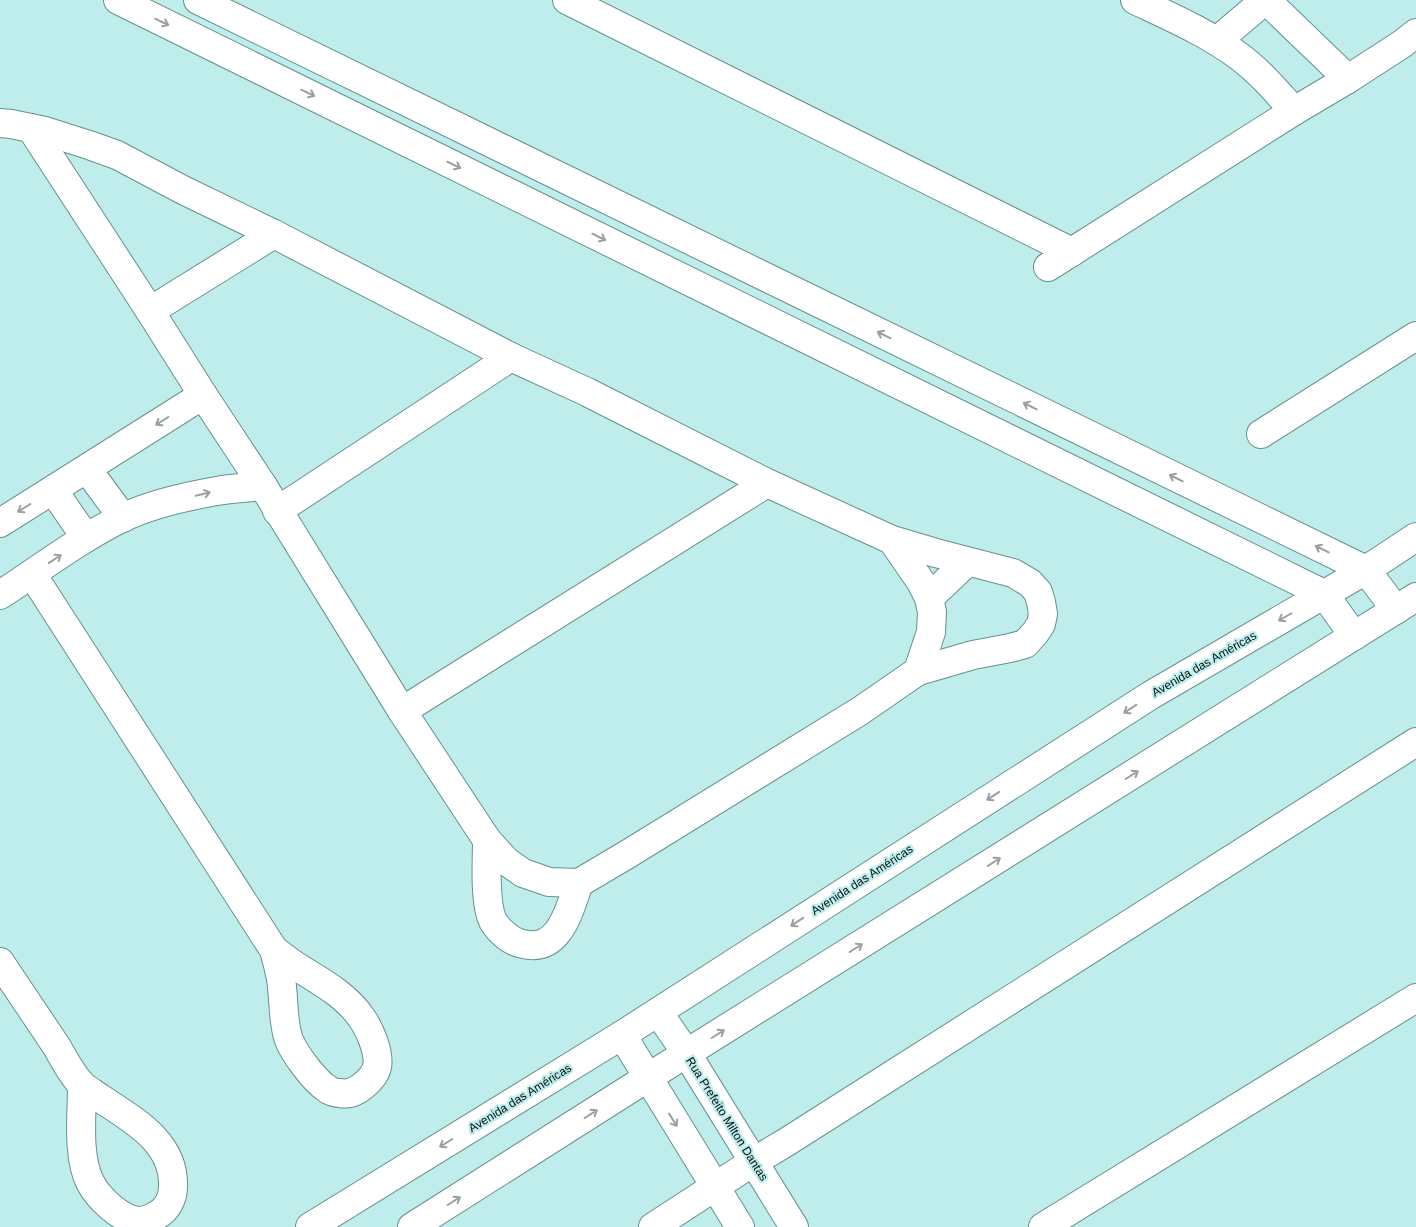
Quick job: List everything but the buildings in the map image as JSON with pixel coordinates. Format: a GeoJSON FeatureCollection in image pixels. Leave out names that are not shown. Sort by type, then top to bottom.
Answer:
{"type":"FeatureCollection","features":[{"type":"Feature","properties":{"kind":"street"},"geometry":{"type":"LineString","coordinates":[[118,0],[1324,594],[1354,636]]}},
{"type":"Feature","properties":{"kind":"street"},"geometry":{"type":"LineString","coordinates":[[198,0],[1366,570],[1406,604],[412,1227]]}},
{"type":"Feature","properties":{"kind":"street"},"geometry":{"type":"LineString","coordinates":[[567,0],[1072,252]]}},
{"type":"Feature","properties":{"kind":"street"},"geometry":{"type":"LineString","coordinates":[[1135,0],[1198,30],[1240,56],[1257,71],[1294,111]]}},
{"type":"Feature","properties":{"kind":"street"},"geometry":{"type":"LineString","coordinates":[[1217,42],[1265,0],[1348,79]]}},
{"type":"Feature","properties":{"kind":"street"},"geometry":{"type":"LineString","coordinates":[[1048,267],[1294,111],[1348,79],[1416,33]]}},
{"type":"Feature","properties":{"kind":"street"},"geometry":{"type":"LineString","coordinates":[[0,124],[11,124],[31,128],[64,136],[117,156],[274,234],[511,357],[587,392],[767,483],[892,540],[1012,573],[1030,583],[1038,592],[1043,614],[1041,624],[1025,644],[973,655],[918,671],[860,711],[579,883],[549,882],[523,873],[506,861],[486,840],[402,712],[263,486],[31,128]]}},
{"type":"Feature","properties":{"kind":"street"},"geometry":{"type":"LineString","coordinates":[[150,311],[274,234]]}},
{"type":"Feature","properties":{"kind":"street"},"geometry":{"type":"LineString","coordinates":[[1261,434],[1416,336]]}},
{"type":"Feature","properties":{"kind":"street"},"geometry":{"type":"LineString","coordinates":[[278,511],[511,357]]}},
{"type":"Feature","properties":{"kind":"street"},"geometry":{"type":"LineString","coordinates":[[0,524],[203,396]]}},
{"type":"Feature","properties":{"kind":"street"},"geometry":{"type":"LineString","coordinates":[[86,469],[123,518]]}},
{"type":"Feature","properties":{"kind":"street"},"geometry":{"type":"LineString","coordinates":[[402,712],[767,483]]}},
{"type":"Feature","properties":{"kind":"street"},"geometry":{"type":"LineString","coordinates":[[0,595],[86,538],[123,518],[148,508],[218,490],[263,486]]}},
{"type":"Feature","properties":{"kind":"street"},"geometry":{"type":"LineString","coordinates":[[53,490],[86,538]]}},
{"type":"Feature","properties":{"kind":"street","name":"Avenida das Américas"},"geometry":{"type":"LineString","coordinates":[[310,1227],[622,1035],[1151,695],[1366,570],[1416,537]]}},
{"type":"Feature","properties":{"kind":"street"},"geometry":{"type":"LineString","coordinates":[[892,540],[929,598],[932,617],[931,632],[918,671]]}},
{"type":"Feature","properties":{"kind":"street"},"geometry":{"type":"LineString","coordinates":[[929,598],[967,562]]}},
{"type":"Feature","properties":{"kind":"street"},"geometry":{"type":"LineString","coordinates":[[32,574],[274,950],[280,973],[288,1038],[294,1049],[326,1088],[341,1094],[354,1092],[371,1078],[376,1067],[377,1060],[370,1032],[360,1016],[332,988],[274,950]]}},
{"type":"Feature","properties":{"kind":"street"},"geometry":{"type":"LineString","coordinates":[[653,1227],[752,1162],[1416,742]]}},
{"type":"Feature","properties":{"kind":"street"},"geometry":{"type":"LineString","coordinates":[[486,840],[488,895],[491,913],[497,926],[516,942],[533,946],[554,938],[566,918],[579,883]]}},
{"type":"Feature","properties":{"kind":"street"},"geometry":{"type":"LineString","coordinates":[[488,895],[523,873]]}},
{"type":"Feature","properties":{"kind":"street"},"geometry":{"type":"LineString","coordinates":[[0,962],[82,1085],[140,1124],[162,1148],[170,1163],[173,1190],[167,1206],[161,1213],[150,1219],[142,1221],[133,1220],[111,1207],[97,1194],[84,1166],[82,1085]]}},
{"type":"Feature","properties":{"kind":"street"},"geometry":{"type":"LineString","coordinates":[[1043,1227],[1416,998]]}},
{"type":"Feature","properties":{"kind":"street","name":"Rua Prefeito Milton Dantas"},"geometry":{"type":"LineString","coordinates":[[658,1012],[687,1054],[752,1162],[794,1227]]}},
{"type":"Feature","properties":{"kind":"street"},"geometry":{"type":"LineString","coordinates":[[622,1035],[740,1227]]}}]}
